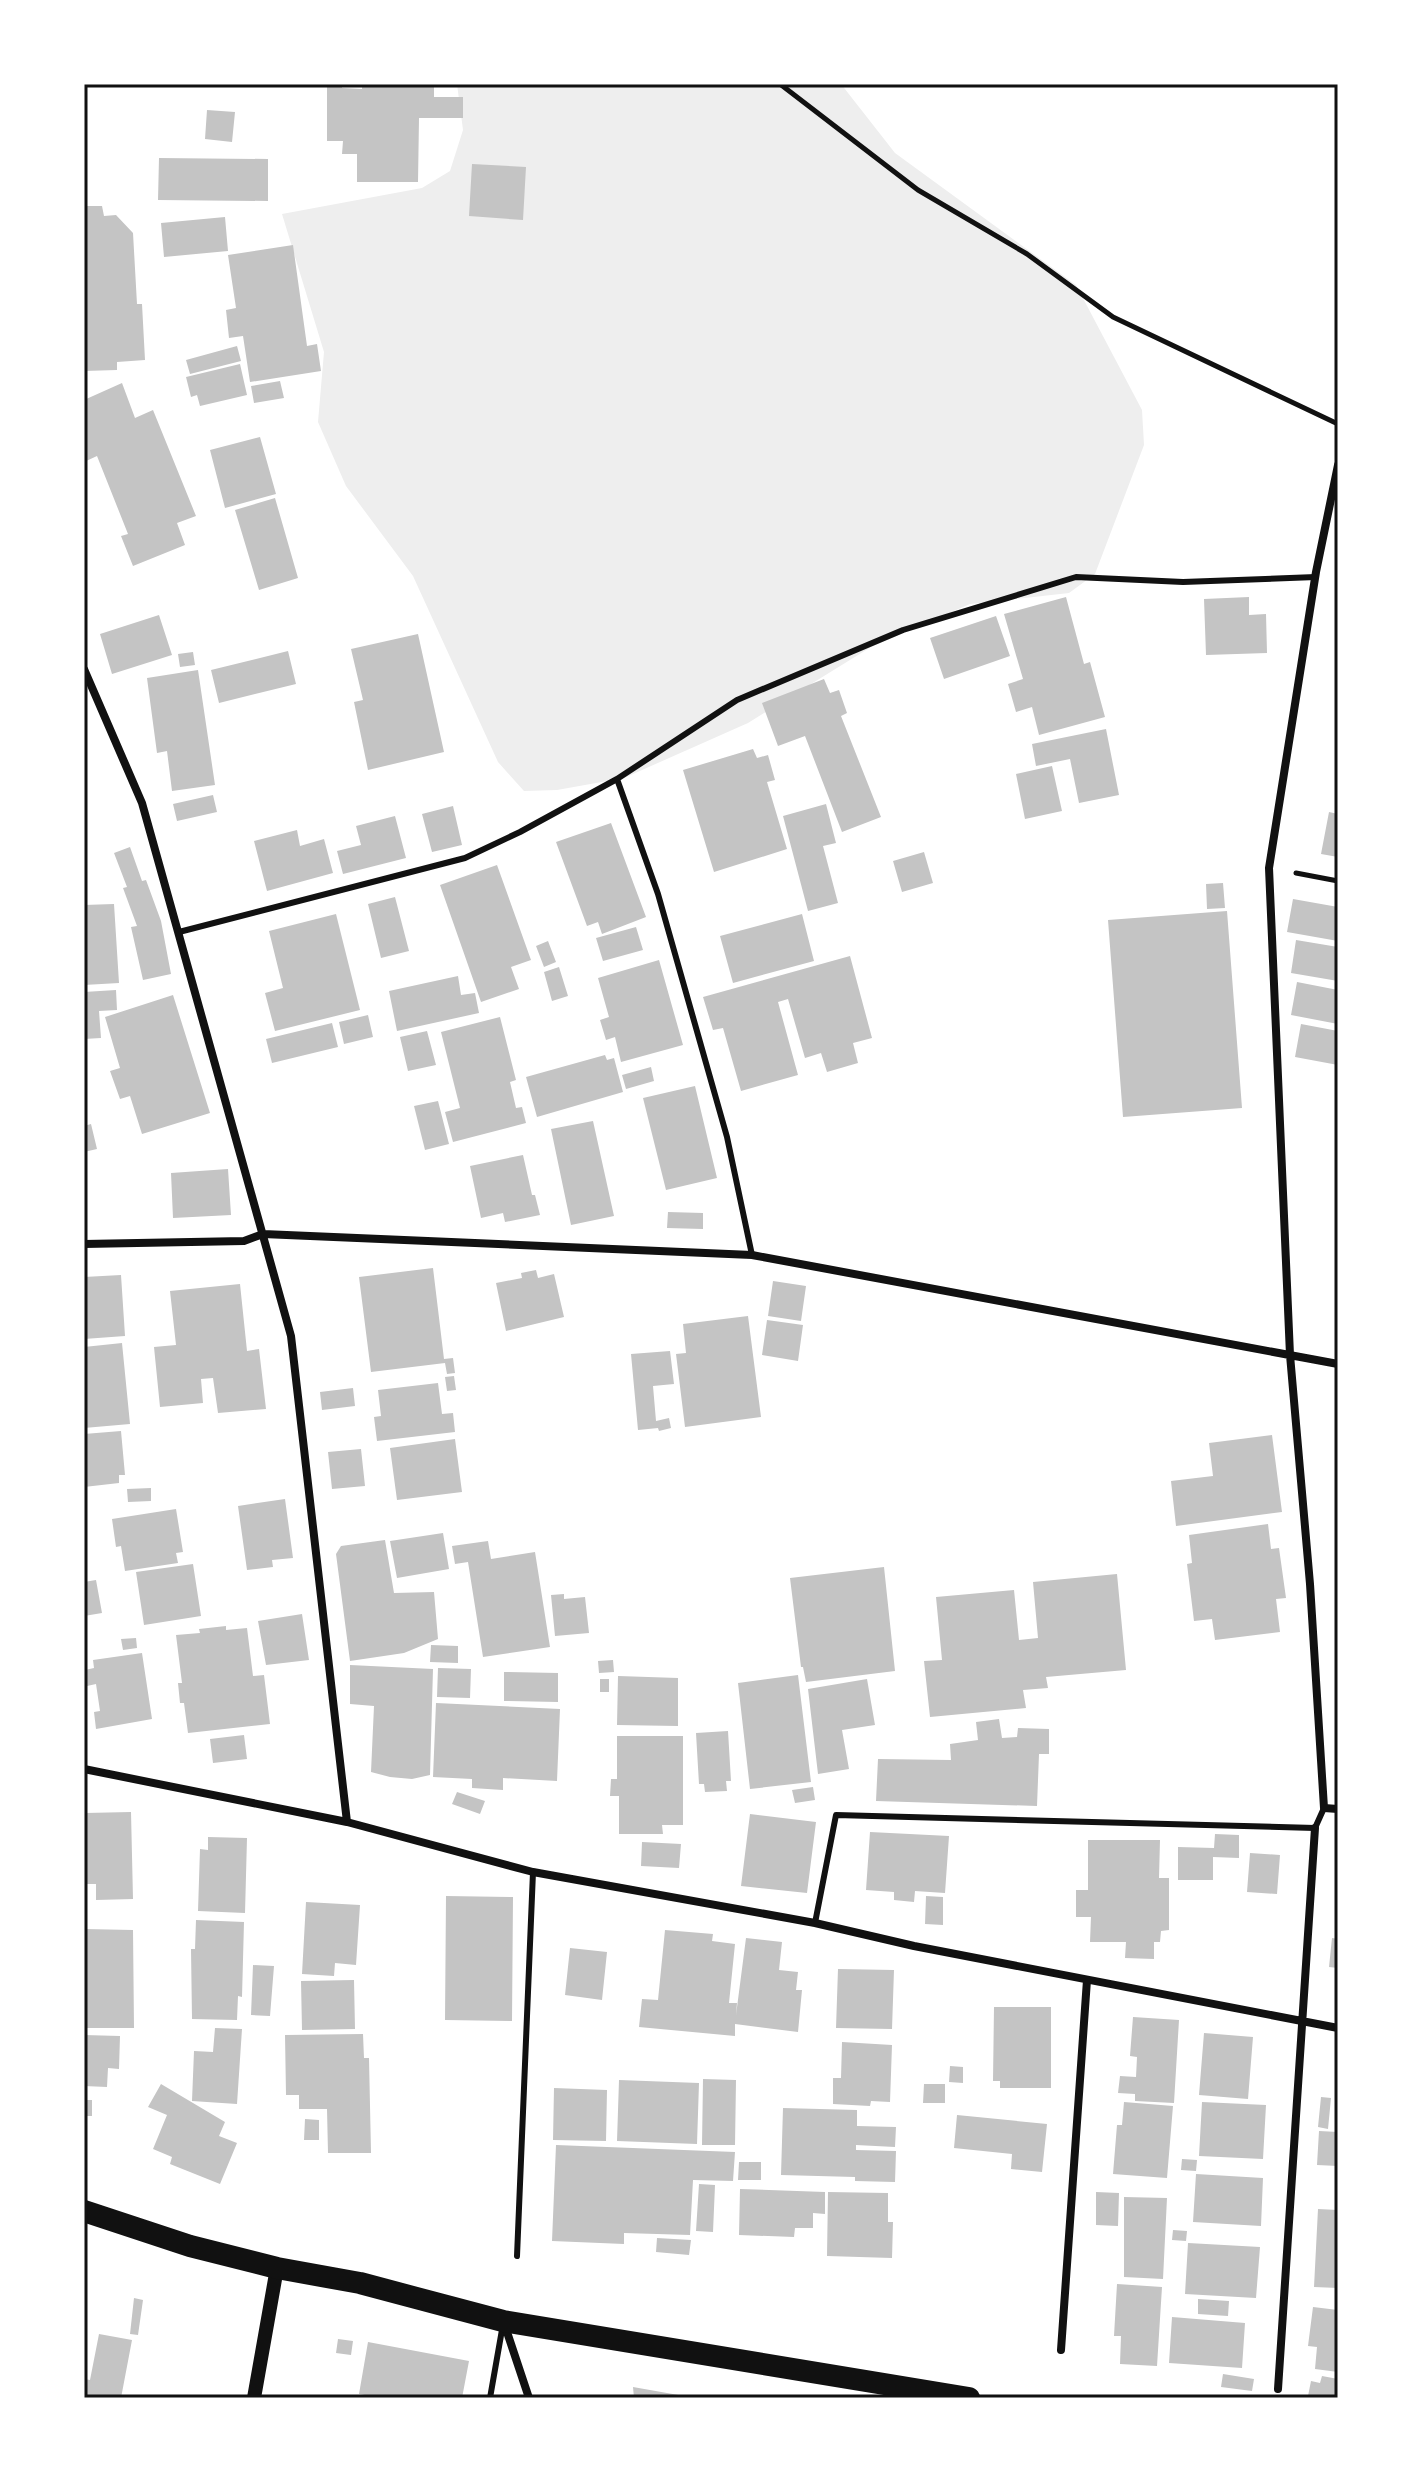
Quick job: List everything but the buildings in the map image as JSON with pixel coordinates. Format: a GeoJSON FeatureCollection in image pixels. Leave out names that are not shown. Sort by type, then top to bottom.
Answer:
{"type":"FeatureCollection","features":[{"type":"Feature","properties":{"kind":"highway"},"geometry":{"type":"LineString","coordinates":[[84,2211],[190,2246],[277,2268],[360,2283],[503,2321],[969,2398]]}},
{"type":"Feature","properties":{"kind":"street"},"geometry":{"type":"LineString","coordinates":[[1338,465],[1316,577],[1269,868],[1290,1355],[1310,1584],[1324,1808],[1338,1809]]}},
{"type":"Feature","properties":{"kind":"street"},"geometry":{"type":"LineString","coordinates":[[84,669],[142,803],[291,1336],[347,1822]]}},
{"type":"Feature","properties":{"kind":"street"},"geometry":{"type":"LineString","coordinates":[[84,1244],[244,1241],[263,1234],[752,1255],[1338,1364]]}},
{"type":"Feature","properties":{"kind":"street"},"geometry":{"type":"LineString","coordinates":[[84,1769],[347,1822],[533,1872],[815,1923],[914,1946],[1338,2028]]}},
{"type":"Feature","properties":{"kind":"street"},"geometry":{"type":"LineString","coordinates":[[1278,2389],[1315,1828]]}},
{"type":"Feature","properties":{"kind":"street"},"geometry":{"type":"LineString","coordinates":[[1061,2350],[1087,1980]]}},
{"type":"Feature","properties":{"kind":"street"},"geometry":{"type":"LineString","coordinates":[[254,2398],[277,2268]]}},
{"type":"Feature","properties":{"kind":"street"},"geometry":{"type":"LineString","coordinates":[[503,2321],[529,2398]]}},
{"type":"Feature","properties":{"kind":"lane"},"geometry":{"type":"LineString","coordinates":[[179,932],[465,858],[617,779],[737,700],[903,630],[1076,577],[1183,582],[1316,577]]}},
{"type":"Feature","properties":{"kind":"lane"},"geometry":{"type":"LineString","coordinates":[[617,779],[658,894],[727,1137],[752,1255]]}},
{"type":"Feature","properties":{"kind":"lane"},"geometry":{"type":"LineString","coordinates":[[815,1923],[836,1815],[1315,1828],[1324,1808]]}},
{"type":"Feature","properties":{"kind":"lane"},"geometry":{"type":"LineString","coordinates":[[517,2256],[533,1872]]}},
{"type":"Feature","properties":{"kind":"lane"},"geometry":{"type":"LineString","coordinates":[[490,2398],[503,2321]]}},
{"type":"Feature","properties":{"kind":"path"},"geometry":{"type":"LineString","coordinates":[[780,84],[918,190],[1027,254],[1113,317],[1338,424]]}},
{"type":"Feature","properties":{"kind":"path"},"geometry":{"type":"LineString","coordinates":[[1269,868],[1338,881]]}},
{"type":"Feature","properties":{"kind":"shaded area"},"geometry":{"type":"Polygon","coordinates":[[[457,84],[841,84],[895,153],[1076,285],[1142,410],[1144,445],[1095,574],[1069,593],[970,604],[871,647],[748,723],[624,778],[557,790],[524,791],[498,762],[413,576],[346,486],[318,422],[324,352],[282,214],[422,188],[450,171],[463,130],[457,84]]]}}]}
